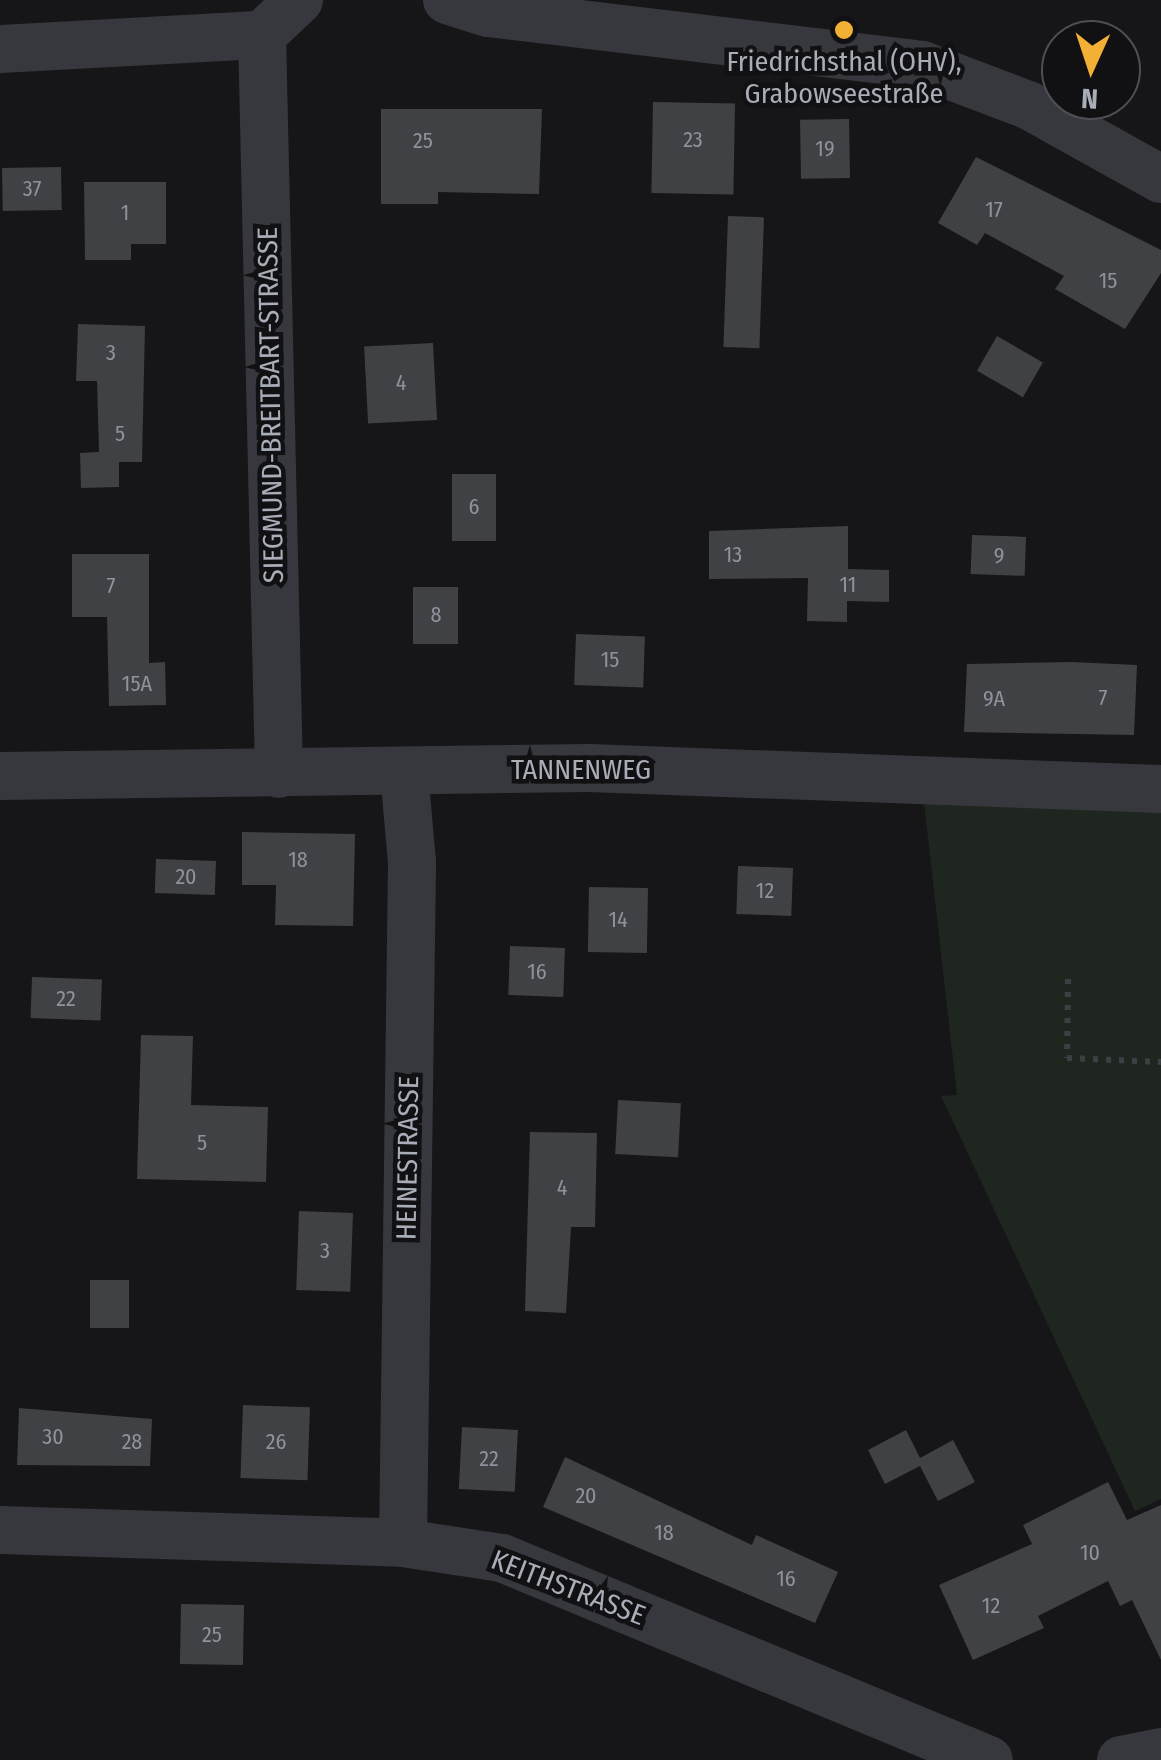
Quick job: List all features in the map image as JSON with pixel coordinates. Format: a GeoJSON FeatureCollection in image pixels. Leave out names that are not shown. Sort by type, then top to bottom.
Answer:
{"type":"FeatureCollection","features":[{"type":"Feature","properties":{"kind":"street"},"geometry":{"type":"LineString","coordinates":[[0,48],[262,36],[299,0]]}},
{"type":"Feature","properties":{"kind":"street"},"geometry":{"type":"LineString","coordinates":[[446,0],[488,13],[922,65],[1028,104],[1161,179]]}},
{"type":"Feature","properties":{"kind":"street","name":"SIEGMUND-BREITBART-STRASSE"},"geometry":{"type":"LineString","coordinates":[[262,36],[279,774]]}},
{"type":"Feature","properties":{"kind":"street","name":"TANNENWEG"},"geometry":{"type":"LineString","coordinates":[[0,776],[589,768],[1161,789]]}},
{"type":"Feature","properties":{"kind":"street","name":"HEINESTRASSE"},"geometry":{"type":"LineString","coordinates":[[404,773],[412,862],[404,1543]]}},
{"type":"Feature","properties":{"kind":"street","name":"KEITHSTRASSE"},"geometry":{"type":"LineString","coordinates":[[0,1530],[404,1543],[502,1558],[989,1760]]}},
{"type":"Feature","properties":{"kind":"street"},"geometry":{"type":"LineString","coordinates":[[1121,1760],[1161,1752]]}},
{"type":"Feature","properties":{"kind":"path"},"geometry":{"type":"LineString","coordinates":[[1068,979],[1068,1058],[1161,1062]]}},
{"type":"Feature","properties":{"kind":"shaded area"},"geometry":{"type":"Polygon","coordinates":[[[923,794],[1161,802],[1161,1499],[1135,1511],[941,1096],[957,1095],[923,794]]]}},
{"type":"Feature","properties":{"kind":"building"},"geometry":{"type":"Polygon","coordinates":[[[653,102],[735,103],[733,194],[651,193],[653,102]]]}},
{"type":"Feature","properties":{"kind":"building"},"geometry":{"type":"Polygon","coordinates":[[[381,109],[542,109],[539,194],[438,192],[438,204],[381,204],[381,109]]]}},
{"type":"Feature","properties":{"kind":"building"},"geometry":{"type":"Polygon","coordinates":[[[849,119],[850,178],[801,179],[800,120],[849,119]]]}},
{"type":"Feature","properties":{"kind":"building"},"geometry":{"type":"Polygon","coordinates":[[[976,157],[1161,250],[1161,273],[1125,329],[1055,289],[1064,276],[985,233],[977,245],[938,223],[976,157]]]}},
{"type":"Feature","properties":{"kind":"building"},"geometry":{"type":"Polygon","coordinates":[[[61,167],[62,210],[3,211],[2,168],[61,167]]]}},
{"type":"Feature","properties":{"kind":"building"},"geometry":{"type":"Polygon","coordinates":[[[84,182],[166,182],[166,244],[131,244],[131,260],[85,260],[84,182]]]}},
{"type":"Feature","properties":{"kind":"building"},"geometry":{"type":"Polygon","coordinates":[[[728,216],[764,217],[759,348],[723,347],[728,216]]]}},
{"type":"Feature","properties":{"kind":"building"},"geometry":{"type":"Polygon","coordinates":[[[78,324],[145,326],[142,462],[119,462],[119,487],[81,488],[80,453],[99,452],[97,381],[76,381],[78,324]]]}},
{"type":"Feature","properties":{"kind":"building"},"geometry":{"type":"Polygon","coordinates":[[[997,336],[1043,362],[1023,397],[977,371],[997,336]]]}},
{"type":"Feature","properties":{"kind":"building"},"geometry":{"type":"Polygon","coordinates":[[[433,343],[437,420],[368,424],[364,347],[433,343]]]}},
{"type":"Feature","properties":{"kind":"building"},"geometry":{"type":"Polygon","coordinates":[[[452,474],[496,474],[496,541],[452,541],[452,474]]]}},
{"type":"Feature","properties":{"kind":"building"},"geometry":{"type":"Polygon","coordinates":[[[848,526],[848,569],[889,570],[889,602],[847,601],[847,622],[807,621],[808,578],[709,579],[709,531],[848,526]]]}},
{"type":"Feature","properties":{"kind":"building"},"geometry":{"type":"Polygon","coordinates":[[[972,535],[1026,537],[1025,576],[971,574],[972,535]]]}},
{"type":"Feature","properties":{"kind":"building"},"geometry":{"type":"Polygon","coordinates":[[[72,554],[149,554],[149,663],[165,662],[166,705],[109,706],[107,617],[72,617],[72,554]]]}},
{"type":"Feature","properties":{"kind":"building"},"geometry":{"type":"Polygon","coordinates":[[[413,587],[458,587],[458,644],[413,644],[413,587]]]}},
{"type":"Feature","properties":{"kind":"building"},"geometry":{"type":"Polygon","coordinates":[[[576,634],[645,636],[643,687],[574,685],[576,634]]]}},
{"type":"Feature","properties":{"kind":"building"},"geometry":{"type":"Polygon","coordinates":[[[967,664],[1137,665],[1134,735],[964,732],[967,664]]]}},
{"type":"Feature","properties":{"kind":"building"},"geometry":{"type":"Polygon","coordinates":[[[242,832],[355,834],[353,926],[275,925],[276,885],[242,885],[242,832]]]}},
{"type":"Feature","properties":{"kind":"building"},"geometry":{"type":"Polygon","coordinates":[[[156,859],[216,861],[215,895],[155,893],[156,859]]]}},
{"type":"Feature","properties":{"kind":"building"},"geometry":{"type":"Polygon","coordinates":[[[738,866],[793,868],[791,916],[736,914],[738,866]]]}},
{"type":"Feature","properties":{"kind":"building"},"geometry":{"type":"Polygon","coordinates":[[[589,887],[648,888],[647,953],[588,952],[589,887]]]}},
{"type":"Feature","properties":{"kind":"building"},"geometry":{"type":"Polygon","coordinates":[[[510,946],[565,948],[563,997],[508,995],[510,946]]]}},
{"type":"Feature","properties":{"kind":"building"},"geometry":{"type":"Polygon","coordinates":[[[32,977],[102,979],[101,1020],[31,1018],[32,977]]]}},
{"type":"Feature","properties":{"kind":"building"},"geometry":{"type":"Polygon","coordinates":[[[141,1035],[193,1036],[191,1105],[268,1107],[266,1182],[137,1179],[141,1035]]]}},
{"type":"Feature","properties":{"kind":"building"},"geometry":{"type":"Polygon","coordinates":[[[618,1100],[681,1103],[678,1157],[615,1154],[618,1100]]]}},
{"type":"Feature","properties":{"kind":"building"},"geometry":{"type":"Polygon","coordinates":[[[530,1132],[597,1133],[595,1227],[571,1227],[566,1313],[525,1311],[530,1132]]]}},
{"type":"Feature","properties":{"kind":"building"},"geometry":{"type":"Polygon","coordinates":[[[299,1211],[353,1213],[350,1292],[296,1290],[299,1211]]]}},
{"type":"Feature","properties":{"kind":"building"},"geometry":{"type":"Polygon","coordinates":[[[90,1280],[129,1280],[129,1328],[90,1328],[90,1280]]]}},
{"type":"Feature","properties":{"kind":"building"},"geometry":{"type":"Polygon","coordinates":[[[243,1405],[310,1407],[307,1480],[240,1478],[243,1405]]]}},
{"type":"Feature","properties":{"kind":"building"},"geometry":{"type":"Polygon","coordinates":[[[19,1408],[152,1419],[150,1466],[17,1465],[19,1408]]]}},
{"type":"Feature","properties":{"kind":"building"},"geometry":{"type":"Polygon","coordinates":[[[462,1427],[518,1430],[515,1492],[459,1489],[462,1427]]]}},
{"type":"Feature","properties":{"kind":"building"},"geometry":{"type":"Polygon","coordinates":[[[906,1430],[920,1458],[953,1440],[975,1482],[938,1501],[920,1466],[885,1484],[868,1450],[906,1430]]]}},
{"type":"Feature","properties":{"kind":"building"},"geometry":{"type":"Polygon","coordinates":[[[565,1457],[752,1545],[756,1535],[838,1572],[815,1623],[543,1507],[565,1457]]]}},
{"type":"Feature","properties":{"kind":"building"},"geometry":{"type":"Polygon","coordinates":[[[1108,1482],[1127,1520],[1161,1505],[1161,1660],[1132,1600],[1120,1606],[1108,1581],[1038,1616],[1044,1628],[973,1660],[939,1585],[1032,1544],[1023,1525],[1108,1482]]]}},
{"type":"Feature","properties":{"kind":"building"},"geometry":{"type":"Polygon","coordinates":[[[181,1604],[244,1605],[243,1665],[180,1664],[181,1604]]]}},
{"type":"Feature","properties":{"kind":"place","name":"Friedrichsthal (OHV), Grabowseestraße"},"geometry":{"type":"Point","coordinates":[844,30]}}]}
